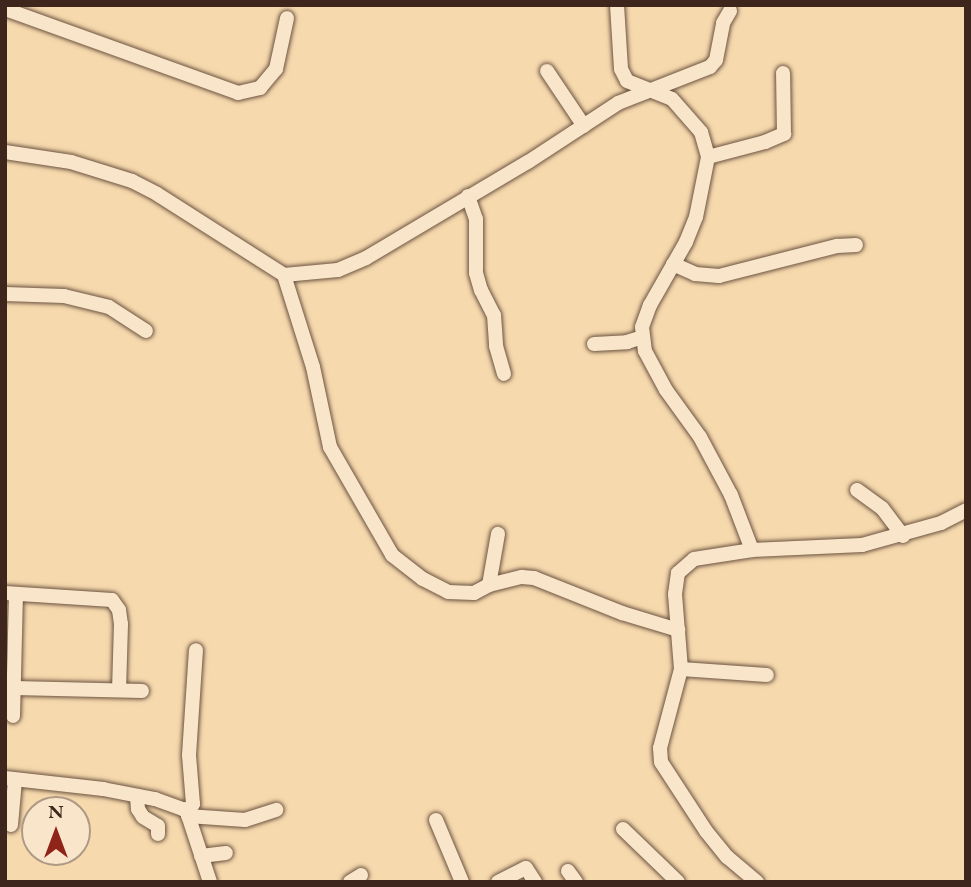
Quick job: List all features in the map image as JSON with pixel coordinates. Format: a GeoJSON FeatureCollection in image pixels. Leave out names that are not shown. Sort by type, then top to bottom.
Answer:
{"type":"FeatureCollection","features":[{"type":"Feature","properties":{"kind":"street"},"geometry":{"type":"LineString","coordinates":[[617,5],[621,69],[627,81],[673,99],[701,132],[708,157],[696,217],[650,304],[642,337],[645,351],[666,390],[700,437],[732,495],[752,550]]}},
{"type":"Feature","properties":{"kind":"street"},"geometry":{"type":"LineString","coordinates":[[5,9],[237,93],[260,88],[276,69],[287,18]]}},
{"type":"Feature","properties":{"kind":"street"},"geometry":{"type":"LineString","coordinates":[[5,152],[71,162],[132,181],[284,275],[338,270],[366,258],[618,103],[714,64],[723,23],[730,11]]}},
{"type":"Feature","properties":{"kind":"street"},"geometry":{"type":"LineString","coordinates":[[547,71],[584,126]]}},
{"type":"Feature","properties":{"kind":"street"},"geometry":{"type":"LineString","coordinates":[[708,157],[765,142],[784,134],[783,73]]}},
{"type":"Feature","properties":{"kind":"street"},"geometry":{"type":"LineString","coordinates":[[468,195],[475,219],[476,272],[481,290],[494,316],[496,346],[504,374]]}},
{"type":"Feature","properties":{"kind":"street"},"geometry":{"type":"LineString","coordinates":[[673,264],[695,274],[719,276],[837,246],[856,245]]}},
{"type":"Feature","properties":{"kind":"street"},"geometry":{"type":"LineString","coordinates":[[284,275],[313,367],[330,447],[392,555],[423,579],[448,592],[474,593],[489,585],[522,576],[534,578],[622,613],[678,631]]}},
{"type":"Feature","properties":{"kind":"street"},"geometry":{"type":"LineString","coordinates":[[5,295],[64,296],[109,307],[145,331]]}},
{"type":"Feature","properties":{"kind":"street"},"geometry":{"type":"LineString","coordinates":[[594,344],[627,342],[642,337]]}},
{"type":"Feature","properties":{"kind":"street"},"geometry":{"type":"LineString","coordinates":[[857,490],[882,508],[903,536]]}},
{"type":"Feature","properties":{"kind":"street"},"geometry":{"type":"LineString","coordinates":[[757,882],[726,857],[661,762],[660,748],[681,669],[676,582],[684,566],[694,559],[752,550],[862,545],[903,536],[941,523],[966,510]]}},
{"type":"Feature","properties":{"kind":"street"},"geometry":{"type":"LineString","coordinates":[[489,585],[498,534]]}},
{"type":"Feature","properties":{"kind":"street"},"geometry":{"type":"LineString","coordinates":[[13,716],[10,594],[112,600],[119,611],[121,624],[119,690]]}},
{"type":"Feature","properties":{"kind":"street"},"geometry":{"type":"LineString","coordinates":[[196,650],[189,755],[193,804],[188,814],[210,882]]}},
{"type":"Feature","properties":{"kind":"street"},"geometry":{"type":"LineString","coordinates":[[681,669],[767,675]]}},
{"type":"Feature","properties":{"kind":"street"},"geometry":{"type":"LineString","coordinates":[[14,688],[142,691]]}},
{"type":"Feature","properties":{"kind":"street"},"geometry":{"type":"LineString","coordinates":[[10,825],[10,779],[137,796],[176,806],[188,814],[245,820],[275,810]]}},
{"type":"Feature","properties":{"kind":"street"},"geometry":{"type":"LineString","coordinates":[[137,796],[138,809],[143,817],[158,826],[158,834]]}},
{"type":"Feature","properties":{"kind":"street"},"geometry":{"type":"LineString","coordinates":[[436,820],[461,882]]}},
{"type":"Feature","properties":{"kind":"street"},"geometry":{"type":"LineString","coordinates":[[623,829],[678,882]]}},
{"type":"Feature","properties":{"kind":"street"},"geometry":{"type":"LineString","coordinates":[[201,856],[226,853]]}},
{"type":"Feature","properties":{"kind":"street"},"geometry":{"type":"LineString","coordinates":[[498,882],[526,868],[535,882]]}}]}
